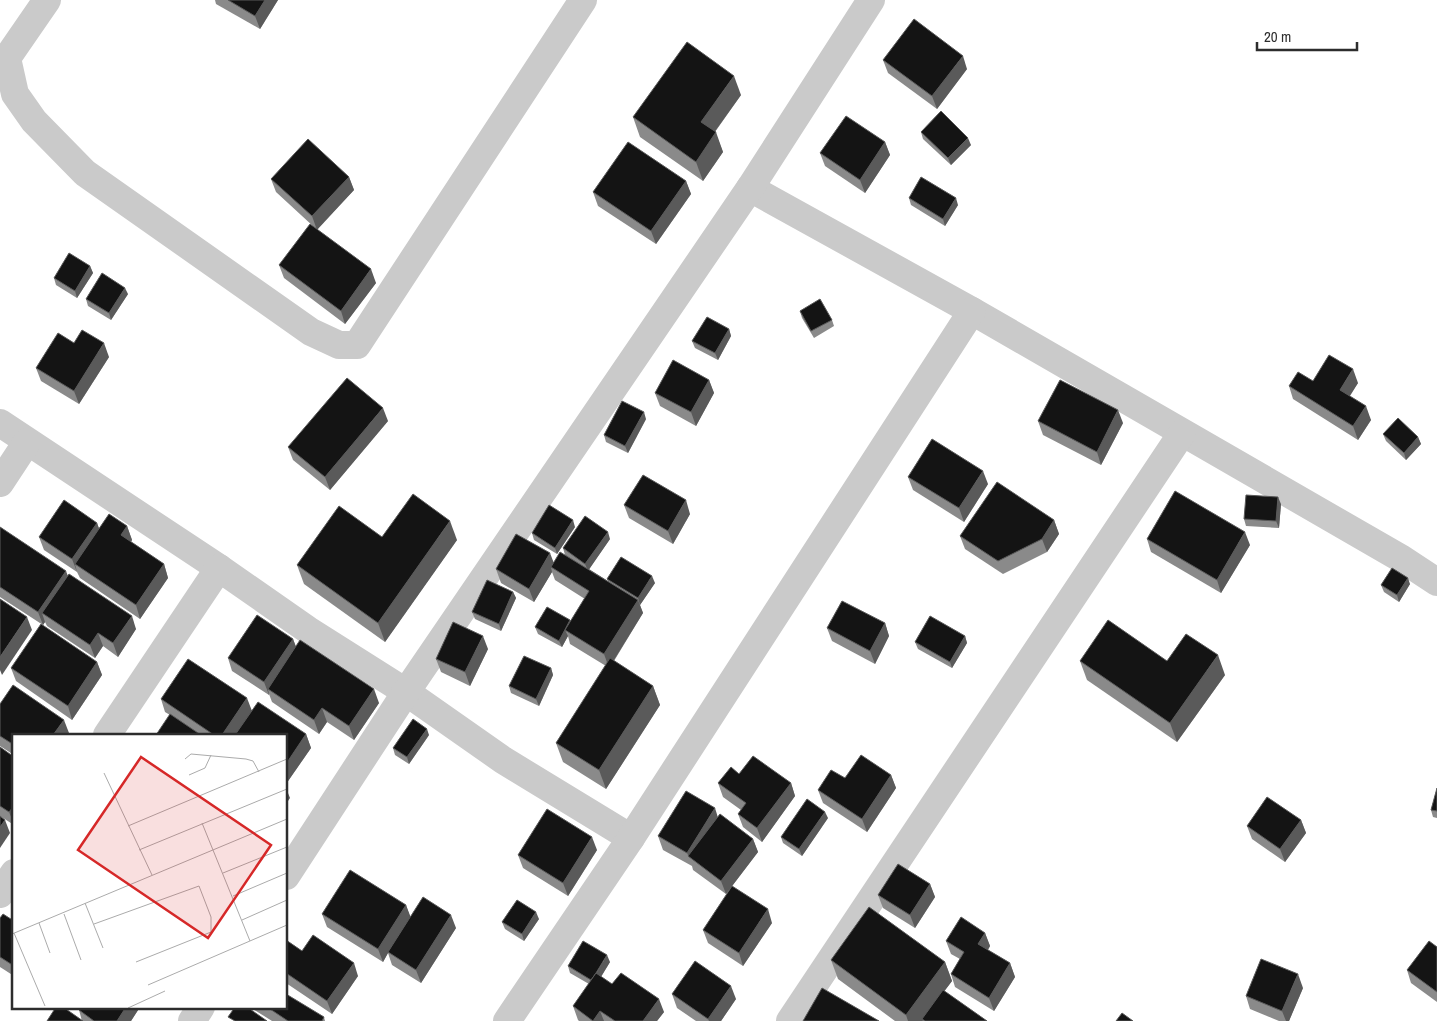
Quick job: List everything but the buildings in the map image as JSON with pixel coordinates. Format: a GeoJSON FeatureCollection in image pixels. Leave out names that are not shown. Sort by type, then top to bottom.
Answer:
{"type":"FeatureCollection","features":[{"type":"Feature","properties":{"kind":"street"},"geometry":{"type":"LineString","coordinates":[[47,0],[7,58],[15,94],[34,121],[85,173],[311,332],[339,345],[357,345],[583,0]]}},
{"type":"Feature","properties":{"kind":"street"},"geometry":{"type":"LineString","coordinates":[[288,873],[406,692],[750,188],[871,0]]}},
{"type":"Feature","properties":{"kind":"street"},"geometry":{"type":"LineString","coordinates":[[750,188],[972,311],[1402,559],[1437,582]]}},
{"type":"Feature","properties":{"kind":"street"},"geometry":{"type":"LineString","coordinates":[[507,1021],[631,838],[972,311]]}},
{"type":"Feature","properties":{"kind":"street"},"geometry":{"type":"LineString","coordinates":[[0,423],[219,568],[308,630],[406,692],[503,760],[631,838]]}},
{"type":"Feature","properties":{"kind":"street"},"geometry":{"type":"LineString","coordinates":[[790,1021],[1182,433]]}},
{"type":"Feature","properties":{"kind":"street"},"geometry":{"type":"LineString","coordinates":[[0,483],[27,442]]}},
{"type":"Feature","properties":{"kind":"street"},"geometry":{"type":"LineString","coordinates":[[108,734],[219,568]]}},
{"type":"Feature","properties":{"kind":"street"},"geometry":{"type":"LineString","coordinates":[[0,894],[12,876]]}},
{"type":"Feature","properties":{"kind":"street"},"geometry":{"type":"LineString","coordinates":[[192,1021],[200,1008]]}}]}
